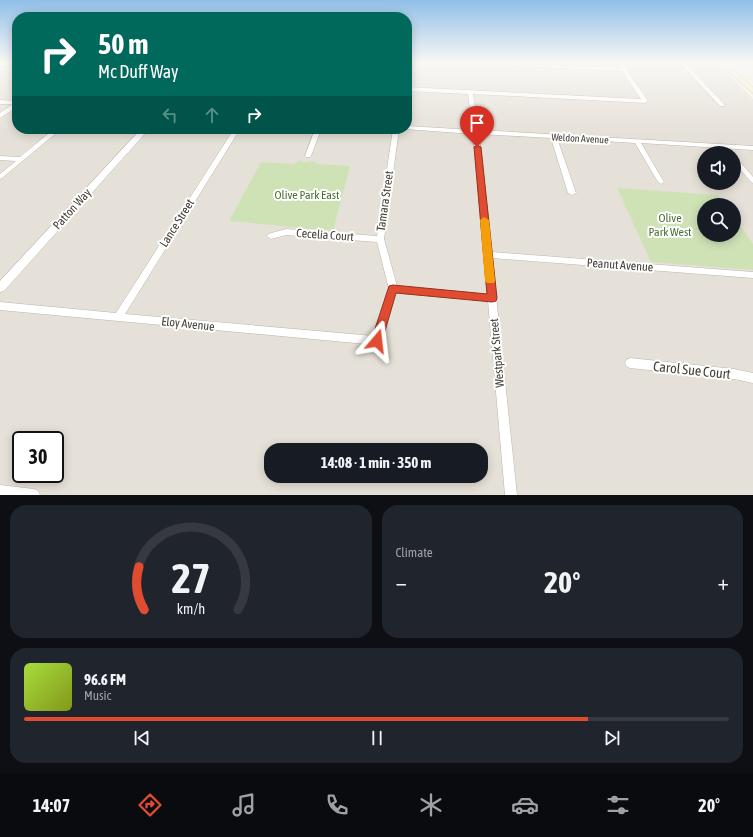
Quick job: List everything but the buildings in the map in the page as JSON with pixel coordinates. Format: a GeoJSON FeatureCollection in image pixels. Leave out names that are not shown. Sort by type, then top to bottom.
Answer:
{"type":"FeatureCollection","features":[{"type":"Feature","properties":{"kind":"street"},"geometry":{"type":"LineString","coordinates":[[412,89],[645,101],[635,86]]}},
{"type":"Feature","properties":{"kind":"street"},"geometry":{"type":"LineString","coordinates":[[704,86],[722,105]]}},
{"type":"Feature","properties":{"kind":"street","name":"Westpark Street"},"geometry":{"type":"LineString","coordinates":[[470,92],[476,132],[511,495]]}},
{"type":"Feature","properties":{"kind":"street"},"geometry":{"type":"LineString","coordinates":[[0,102],[12,103]]}},
{"type":"Feature","properties":{"kind":"street"},"geometry":{"type":"LineString","coordinates":[[0,116],[12,108]]}},
{"type":"Feature","properties":{"kind":"street","name":"Weldon Avenue"},"geometry":{"type":"LineString","coordinates":[[412,128],[724,146]]}},
{"type":"Feature","properties":{"kind":"street"},"geometry":{"type":"LineString","coordinates":[[0,177],[52,134]]}},
{"type":"Feature","properties":{"kind":"street","name":"Patton Way"},"geometry":{"type":"LineString","coordinates":[[0,288],[140,134]]}},
{"type":"Feature","properties":{"kind":"street","name":"Lance Street"},"geometry":{"type":"LineString","coordinates":[[118,317],[234,134]]}},
{"type":"Feature","properties":{"kind":"street"},"geometry":{"type":"LineString","coordinates":[[308,156],[316,134]]}},
{"type":"Feature","properties":{"kind":"street","name":"Tamara Street"},"geometry":{"type":"LineString","coordinates":[[393,289],[380,239],[395,134]]}},
{"type":"Feature","properties":{"kind":"street"},"geometry":{"type":"LineString","coordinates":[[553,136],[572,192]]}},
{"type":"Feature","properties":{"kind":"street"},"geometry":{"type":"LineString","coordinates":[[637,141],[661,182]]}},
{"type":"Feature","properties":{"kind":"street","name":"Weldon Avenue"},"geometry":{"type":"LineString","coordinates":[[741,147],[753,148]]}},
{"type":"Feature","properties":{"kind":"street"},"geometry":{"type":"LineString","coordinates":[[0,158],[22,159]]}},
{"type":"Feature","properties":{"kind":"street"},"geometry":{"type":"LineString","coordinates":[[741,166],[753,181]]}},
{"type":"Feature","properties":{"kind":"street","name":"Cecelia Court"},"geometry":{"type":"LineString","coordinates":[[271,236],[286,232],[380,239]]}},
{"type":"Feature","properties":{"kind":"street","name":"Peanut Avenue"},"geometry":{"type":"LineString","coordinates":[[488,255],[753,275]]}},
{"type":"Feature","properties":{"kind":"street"},"geometry":{"type":"LineString","coordinates":[[393,289],[492,298]]}},
{"type":"Feature","properties":{"kind":"street","name":"Eloy Avenue"},"geometry":{"type":"LineString","coordinates":[[0,306],[377,341],[393,289]]}},
{"type":"Feature","properties":{"kind":"street","name":"Carol Sue Court"},"geometry":{"type":"LineString","coordinates":[[630,363],[734,374],[753,378]]}},
{"type":"Feature","properties":{"kind":"street"},"geometry":{"type":"LineString","coordinates":[[0,490],[34,495]]}},
{"type":"Feature","properties":{"kind":"shaded area"},"geometry":{"type":"Polygon","coordinates":[[[0,86],[12,86],[12,134],[412,134],[412,86],[739,86],[753,99],[753,495],[0,495],[0,86]]]}},
{"type":"Feature","properties":{"kind":"green space","name":"Olive Park East"},"geometry":{"type":"Polygon","coordinates":[[[299,161],[314,161],[317,164],[350,166],[333,231],[229,221],[261,162],[293,164],[299,161]]]}},
{"type":"Feature","properties":{"kind":"green space","name":"Olive Park West"},"geometry":{"type":"Polygon","coordinates":[[[617,188],[718,195],[720,198],[697,198],[697,242],[741,242],[741,227],[753,244],[753,270],[651,262],[617,188]]]}},
{"type":"Feature","properties":{"kind":"slow traffic"},"geometry":{"type":"LineString","coordinates":[[484,220],[490,281]]}},
{"type":"Feature","properties":{"kind":"route"},"geometry":{"type":"LineString","coordinates":[[377,341],[393,289],[492,298],[477,147]]}}]}
